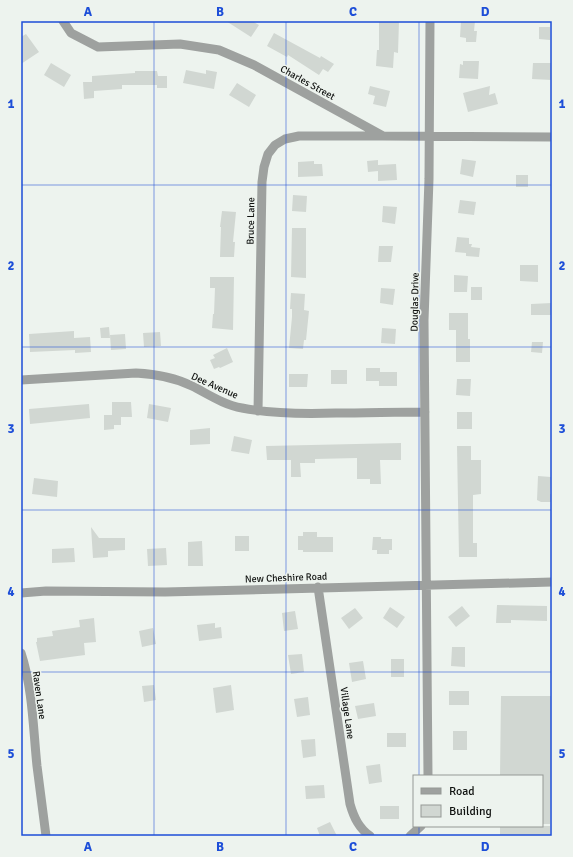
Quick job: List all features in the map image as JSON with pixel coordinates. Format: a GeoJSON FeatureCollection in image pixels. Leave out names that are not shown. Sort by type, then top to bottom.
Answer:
{"type":"FeatureCollection","features":[{"type":"Feature","properties":{"kind":"street","name":"Charles Street"},"geometry":{"type":"LineString","coordinates":[[63,21],[71,33],[98,47],[180,44],[219,50],[254,65],[383,136],[552,137]]}},
{"type":"Feature","properties":{"kind":"street","name":"Douglas Drive"},"geometry":{"type":"LineString","coordinates":[[426,584],[424,320],[429,137],[430,21]]}},
{"type":"Feature","properties":{"kind":"street","name":"Bruce Lane"},"geometry":{"type":"LineString","coordinates":[[258,411],[262,182],[268,154],[275,145],[285,139],[299,136],[383,136]]}},
{"type":"Feature","properties":{"kind":"street","name":"Dee Avenue"},"geometry":{"type":"LineString","coordinates":[[21,380],[155,374],[173,378],[222,402],[240,408],[258,411],[316,413],[425,412]]}},
{"type":"Feature","properties":{"kind":"street","name":"New Cheshire Road"},"geometry":{"type":"LineString","coordinates":[[21,593],[165,592],[426,584],[552,582]]}},
{"type":"Feature","properties":{"kind":"street"},"geometry":{"type":"LineString","coordinates":[[426,584],[428,775]]}},
{"type":"Feature","properties":{"kind":"street","name":"Village Lane"},"geometry":{"type":"LineString","coordinates":[[318,587],[350,804],[354,818],[370,836]]}},
{"type":"Feature","properties":{"kind":"street","name":"Raven Lane"},"geometry":{"type":"LineString","coordinates":[[21,653],[27,673],[30,694],[46,836]]}},
{"type":"Feature","properties":{"kind":"street"},"geometry":{"type":"LineString","coordinates":[[410,836],[420,827]]}},
{"type":"Feature","properties":{"kind":"building"},"geometry":{"type":"Polygon","coordinates":[[[226,21],[252,21],[259,25],[251,37],[226,21]]]}},
{"type":"Feature","properties":{"kind":"building"},"geometry":{"type":"Polygon","coordinates":[[[379,21],[399,21],[398,53],[394,52],[393,68],[376,66],[377,50],[379,50],[379,21]]]}},
{"type":"Feature","properties":{"kind":"building"},"geometry":{"type":"Polygon","coordinates":[[[461,21],[475,21],[474,31],[477,31],[476,42],[466,42],[466,38],[460,37],[461,21]]]}},
{"type":"Feature","properties":{"kind":"building"},"geometry":{"type":"Polygon","coordinates":[[[539,27],[550,27],[550,40],[539,39],[539,27]]]}},
{"type":"Feature","properties":{"kind":"building"},"geometry":{"type":"Polygon","coordinates":[[[274,33],[334,64],[328,72],[323,69],[319,75],[288,55],[287,57],[267,46],[274,33]]]}},
{"type":"Feature","properties":{"kind":"building"},"geometry":{"type":"Polygon","coordinates":[[[26,34],[39,52],[21,64],[21,37],[26,34]]]}},
{"type":"Feature","properties":{"kind":"building"},"geometry":{"type":"Polygon","coordinates":[[[463,61],[479,61],[478,79],[459,78],[460,64],[463,65],[463,61]]]}},
{"type":"Feature","properties":{"kind":"building"},"geometry":{"type":"Polygon","coordinates":[[[51,63],[71,75],[64,87],[44,75],[51,63]]]}},
{"type":"Feature","properties":{"kind":"building"},"geometry":{"type":"Polygon","coordinates":[[[533,63],[552,63],[552,80],[532,79],[533,63]]]}},
{"type":"Feature","properties":{"kind":"building"},"geometry":{"type":"Polygon","coordinates":[[[186,70],[206,74],[206,70],[217,72],[214,89],[183,83],[186,70]]]}},
{"type":"Feature","properties":{"kind":"building"},"geometry":{"type":"Polygon","coordinates":[[[135,71],[157,71],[158,76],[167,76],[167,88],[157,88],[157,85],[122,85],[122,89],[94,91],[94,98],[84,99],[83,82],[92,82],[92,76],[135,73],[135,71]]]}},
{"type":"Feature","properties":{"kind":"building"},"geometry":{"type":"Polygon","coordinates":[[[237,83],[256,95],[249,107],[229,95],[237,83]]]}},
{"type":"Feature","properties":{"kind":"building"},"geometry":{"type":"Polygon","coordinates":[[[370,86],[390,91],[386,107],[373,104],[375,96],[368,94],[370,86]]]}},
{"type":"Feature","properties":{"kind":"building"},"geometry":{"type":"Polygon","coordinates":[[[490,86],[489,95],[495,93],[498,104],[468,112],[463,93],[490,86]]]}},
{"type":"Feature","properties":{"kind":"building"},"geometry":{"type":"Polygon","coordinates":[[[462,159],[476,161],[473,177],[460,174],[462,159]]]}},
{"type":"Feature","properties":{"kind":"building"},"geometry":{"type":"Polygon","coordinates":[[[378,160],[378,165],[396,164],[397,180],[378,181],[378,171],[368,172],[367,161],[378,160]]]}},
{"type":"Feature","properties":{"kind":"building"},"geometry":{"type":"Polygon","coordinates":[[[314,161],[314,164],[322,164],[323,176],[298,177],[298,162],[314,161]]]}},
{"type":"Feature","properties":{"kind":"building"},"geometry":{"type":"Polygon","coordinates":[[[516,175],[528,175],[528,187],[516,187],[516,175]]]}},
{"type":"Feature","properties":{"kind":"building"},"geometry":{"type":"Polygon","coordinates":[[[293,195],[307,196],[306,212],[292,211],[293,195]]]}},
{"type":"Feature","properties":{"kind":"building"},"geometry":{"type":"Polygon","coordinates":[[[460,200],[476,202],[474,215],[458,213],[460,200]]]}},
{"type":"Feature","properties":{"kind":"building"},"geometry":{"type":"Polygon","coordinates":[[[383,206],[397,207],[395,224],[382,222],[383,206]]]}},
{"type":"Feature","properties":{"kind":"building"},"geometry":{"type":"Polygon","coordinates":[[[222,211],[236,212],[233,242],[235,242],[234,257],[220,257],[220,227],[222,211]]]}},
{"type":"Feature","properties":{"kind":"building"},"geometry":{"type":"Polygon","coordinates":[[[292,228],[306,228],[306,278],[291,277],[292,228]]]}},
{"type":"Feature","properties":{"kind":"building"},"geometry":{"type":"Polygon","coordinates":[[[457,237],[469,238],[469,244],[472,244],[471,247],[480,248],[479,257],[466,256],[466,253],[455,252],[457,237]]]}},
{"type":"Feature","properties":{"kind":"building"},"geometry":{"type":"Polygon","coordinates":[[[379,246],[393,246],[391,262],[378,262],[379,246]]]}},
{"type":"Feature","properties":{"kind":"building"},"geometry":{"type":"Polygon","coordinates":[[[520,265],[538,265],[538,282],[520,281],[520,265]]]}},
{"type":"Feature","properties":{"kind":"building"},"geometry":{"type":"Polygon","coordinates":[[[454,275],[468,276],[467,292],[454,292],[454,275]]]}},
{"type":"Feature","properties":{"kind":"building"},"geometry":{"type":"Polygon","coordinates":[[[210,277],[234,277],[233,330],[212,328],[215,288],[210,288],[210,277]]]}},
{"type":"Feature","properties":{"kind":"building"},"geometry":{"type":"Polygon","coordinates":[[[471,287],[482,287],[482,300],[471,300],[471,287]]]}},
{"type":"Feature","properties":{"kind":"building"},"geometry":{"type":"Polygon","coordinates":[[[381,288],[395,289],[393,305],[380,303],[381,288]]]}},
{"type":"Feature","properties":{"kind":"building"},"geometry":{"type":"Polygon","coordinates":[[[291,293],[305,294],[304,310],[309,311],[306,340],[304,340],[303,349],[289,348],[292,317],[292,309],[290,309],[291,293]]]}},
{"type":"Feature","properties":{"kind":"building"},"geometry":{"type":"Polygon","coordinates":[[[552,303],[552,315],[531,315],[531,304],[552,303]]]}},
{"type":"Feature","properties":{"kind":"building"},"geometry":{"type":"Polygon","coordinates":[[[449,313],[468,313],[470,362],[456,362],[456,330],[449,330],[449,313]]]}},
{"type":"Feature","properties":{"kind":"building"},"geometry":{"type":"Polygon","coordinates":[[[109,327],[110,338],[101,338],[100,328],[109,327]]]}},
{"type":"Feature","properties":{"kind":"building"},"geometry":{"type":"Polygon","coordinates":[[[382,328],[396,329],[395,344],[381,343],[382,328]]]}},
{"type":"Feature","properties":{"kind":"building"},"geometry":{"type":"Polygon","coordinates":[[[74,331],[74,338],[90,337],[91,352],[75,353],[75,350],[30,352],[29,334],[74,331]]]}},
{"type":"Feature","properties":{"kind":"building"},"geometry":{"type":"Polygon","coordinates":[[[160,332],[161,346],[144,347],[143,333],[160,332]]]}},
{"type":"Feature","properties":{"kind":"building"},"geometry":{"type":"Polygon","coordinates":[[[125,334],[126,349],[111,350],[110,335],[125,334]]]}},
{"type":"Feature","properties":{"kind":"building"},"geometry":{"type":"Polygon","coordinates":[[[532,342],[543,342],[542,353],[531,352],[532,342]]]}},
{"type":"Feature","properties":{"kind":"building"},"geometry":{"type":"Polygon","coordinates":[[[227,348],[233,362],[214,369],[210,360],[215,358],[213,355],[227,348]]]}},
{"type":"Feature","properties":{"kind":"building"},"geometry":{"type":"Polygon","coordinates":[[[366,368],[380,368],[380,372],[397,372],[397,386],[379,386],[379,381],[366,381],[366,368]]]}},
{"type":"Feature","properties":{"kind":"building"},"geometry":{"type":"Polygon","coordinates":[[[331,370],[347,370],[347,384],[331,384],[331,370]]]}},
{"type":"Feature","properties":{"kind":"building"},"geometry":{"type":"Polygon","coordinates":[[[289,374],[308,374],[307,387],[289,387],[289,374]]]}},
{"type":"Feature","properties":{"kind":"building"},"geometry":{"type":"Polygon","coordinates":[[[457,379],[471,379],[470,396],[456,395],[457,379]]]}},
{"type":"Feature","properties":{"kind":"building"},"geometry":{"type":"Polygon","coordinates":[[[112,402],[131,402],[132,417],[121,417],[121,425],[114,425],[114,429],[104,430],[104,415],[112,415],[112,402]]]}},
{"type":"Feature","properties":{"kind":"building"},"geometry":{"type":"Polygon","coordinates":[[[89,404],[90,418],[30,424],[29,409],[89,404]]]}},
{"type":"Feature","properties":{"kind":"building"},"geometry":{"type":"Polygon","coordinates":[[[149,404],[171,408],[168,422],[147,418],[149,404]]]}},
{"type":"Feature","properties":{"kind":"building"},"geometry":{"type":"Polygon","coordinates":[[[457,412],[472,412],[472,429],[457,429],[457,412]]]}},
{"type":"Feature","properties":{"kind":"building"},"geometry":{"type":"Polygon","coordinates":[[[210,428],[210,444],[190,445],[190,430],[210,428]]]}},
{"type":"Feature","properties":{"kind":"building"},"geometry":{"type":"Polygon","coordinates":[[[234,436],[252,440],[249,454],[231,451],[234,436]]]}},
{"type":"Feature","properties":{"kind":"building"},"geometry":{"type":"Polygon","coordinates":[[[401,443],[401,460],[380,460],[381,484],[370,484],[370,479],[357,479],[357,458],[315,459],[315,463],[300,463],[301,477],[291,477],[291,460],[267,460],[266,446],[401,443]]]}},
{"type":"Feature","properties":{"kind":"building"},"geometry":{"type":"Polygon","coordinates":[[[457,446],[471,446],[471,460],[481,460],[481,494],[473,495],[473,543],[477,543],[477,557],[459,557],[457,446]]]}},
{"type":"Feature","properties":{"kind":"building"},"geometry":{"type":"Polygon","coordinates":[[[538,476],[551,477],[550,494],[552,494],[552,502],[541,502],[537,500],[538,476]]]}},
{"type":"Feature","properties":{"kind":"building"},"geometry":{"type":"Polygon","coordinates":[[[34,478],[58,481],[57,497],[32,494],[34,478]]]}},
{"type":"Feature","properties":{"kind":"building"},"geometry":{"type":"Polygon","coordinates":[[[91,527],[99,538],[125,538],[125,550],[108,551],[108,557],[93,558],[91,527]]]}},
{"type":"Feature","properties":{"kind":"building"},"geometry":{"type":"Polygon","coordinates":[[[303,532],[317,532],[317,537],[333,537],[333,552],[303,552],[303,550],[298,550],[298,536],[303,536],[303,532]]]}},
{"type":"Feature","properties":{"kind":"building"},"geometry":{"type":"Polygon","coordinates":[[[235,536],[249,536],[249,551],[235,551],[235,536]]]}},
{"type":"Feature","properties":{"kind":"building"},"geometry":{"type":"Polygon","coordinates":[[[373,537],[392,539],[392,550],[389,550],[389,554],[377,554],[377,550],[372,550],[373,537]]]}},
{"type":"Feature","properties":{"kind":"building"},"geometry":{"type":"Polygon","coordinates":[[[202,541],[203,566],[188,566],[188,542],[202,541]]]}},
{"type":"Feature","properties":{"kind":"building"},"geometry":{"type":"Polygon","coordinates":[[[74,548],[75,562],[52,563],[52,549],[74,548]]]}},
{"type":"Feature","properties":{"kind":"building"},"geometry":{"type":"Polygon","coordinates":[[[166,548],[167,565],[148,566],[147,549],[166,548]]]}},
{"type":"Feature","properties":{"kind":"building"},"geometry":{"type":"Polygon","coordinates":[[[497,605],[547,606],[547,621],[511,620],[511,623],[496,623],[497,605]]]}},
{"type":"Feature","properties":{"kind":"building"},"geometry":{"type":"Polygon","coordinates":[[[462,606],[470,616],[456,627],[448,617],[462,606]]]}},
{"type":"Feature","properties":{"kind":"building"},"geometry":{"type":"Polygon","coordinates":[[[390,607],[405,617],[397,628],[383,618],[390,607]]]}},
{"type":"Feature","properties":{"kind":"building"},"geometry":{"type":"Polygon","coordinates":[[[355,608],[363,618],[349,629],[341,618],[355,608]]]}},
{"type":"Feature","properties":{"kind":"building"},"geometry":{"type":"Polygon","coordinates":[[[295,611],[298,629],[284,631],[282,613],[295,611]]]}},
{"type":"Feature","properties":{"kind":"building"},"geometry":{"type":"Polygon","coordinates":[[[94,618],[96,642],[84,643],[85,655],[40,661],[36,642],[37,638],[53,636],[52,631],[80,627],[79,620],[94,618]]]}},
{"type":"Feature","properties":{"kind":"building"},"geometry":{"type":"Polygon","coordinates":[[[215,623],[215,628],[221,627],[222,638],[199,641],[197,625],[215,623]]]}},
{"type":"Feature","properties":{"kind":"building"},"geometry":{"type":"Polygon","coordinates":[[[153,628],[156,644],[142,647],[139,631],[153,628]]]}},
{"type":"Feature","properties":{"kind":"building"},"geometry":{"type":"Polygon","coordinates":[[[452,647],[465,647],[465,667],[451,666],[452,647]]]}},
{"type":"Feature","properties":{"kind":"building"},"geometry":{"type":"Polygon","coordinates":[[[302,654],[304,672],[291,674],[288,655],[302,654]]]}},
{"type":"Feature","properties":{"kind":"building"},"geometry":{"type":"Polygon","coordinates":[[[391,659],[404,659],[404,677],[391,677],[391,659]]]}},
{"type":"Feature","properties":{"kind":"building"},"geometry":{"type":"Polygon","coordinates":[[[363,661],[366,679],[352,682],[349,663],[363,661]]]}},
{"type":"Feature","properties":{"kind":"building"},"geometry":{"type":"Polygon","coordinates":[[[154,685],[156,700],[144,702],[142,686],[154,685]]]}},
{"type":"Feature","properties":{"kind":"building"},"geometry":{"type":"Polygon","coordinates":[[[231,685],[234,710],[216,713],[213,688],[231,685]]]}},
{"type":"Feature","properties":{"kind":"building"},"geometry":{"type":"Polygon","coordinates":[[[449,691],[469,691],[469,705],[449,705],[449,691]]]}},
{"type":"Feature","properties":{"kind":"building"},"geometry":{"type":"Polygon","coordinates":[[[501,696],[552,696],[552,773],[550,824],[543,824],[543,775],[500,775],[501,696]]]}},
{"type":"Feature","properties":{"kind":"building"},"geometry":{"type":"Polygon","coordinates":[[[308,697],[310,715],[297,717],[294,699],[308,697]]]}},
{"type":"Feature","properties":{"kind":"building"},"geometry":{"type":"Polygon","coordinates":[[[374,703],[376,716],[358,719],[355,706],[374,703]]]}},
{"type":"Feature","properties":{"kind":"building"},"geometry":{"type":"Polygon","coordinates":[[[453,731],[467,731],[467,750],[453,750],[453,731]]]}},
{"type":"Feature","properties":{"kind":"building"},"geometry":{"type":"Polygon","coordinates":[[[387,733],[406,733],[406,747],[387,747],[387,733]]]}},
{"type":"Feature","properties":{"kind":"building"},"geometry":{"type":"Polygon","coordinates":[[[315,739],[316,756],[303,758],[301,740],[315,739]]]}},
{"type":"Feature","properties":{"kind":"building"},"geometry":{"type":"Polygon","coordinates":[[[380,764],[382,782],[369,784],[366,766],[380,764]]]}},
{"type":"Feature","properties":{"kind":"building"},"geometry":{"type":"Polygon","coordinates":[[[324,785],[325,798],[306,799],[305,786],[324,785]]]}},
{"type":"Feature","properties":{"kind":"building"},"geometry":{"type":"Polygon","coordinates":[[[380,806],[399,806],[399,819],[380,819],[380,806]]]}},
{"type":"Feature","properties":{"kind":"building"},"geometry":{"type":"Polygon","coordinates":[[[330,822],[337,836],[320,836],[317,828],[330,822]]]}},
{"type":"Feature","properties":{"kind":"building"},"geometry":{"type":"Polygon","coordinates":[[[550,826],[550,836],[500,836],[500,827],[550,826]]]}}]}
